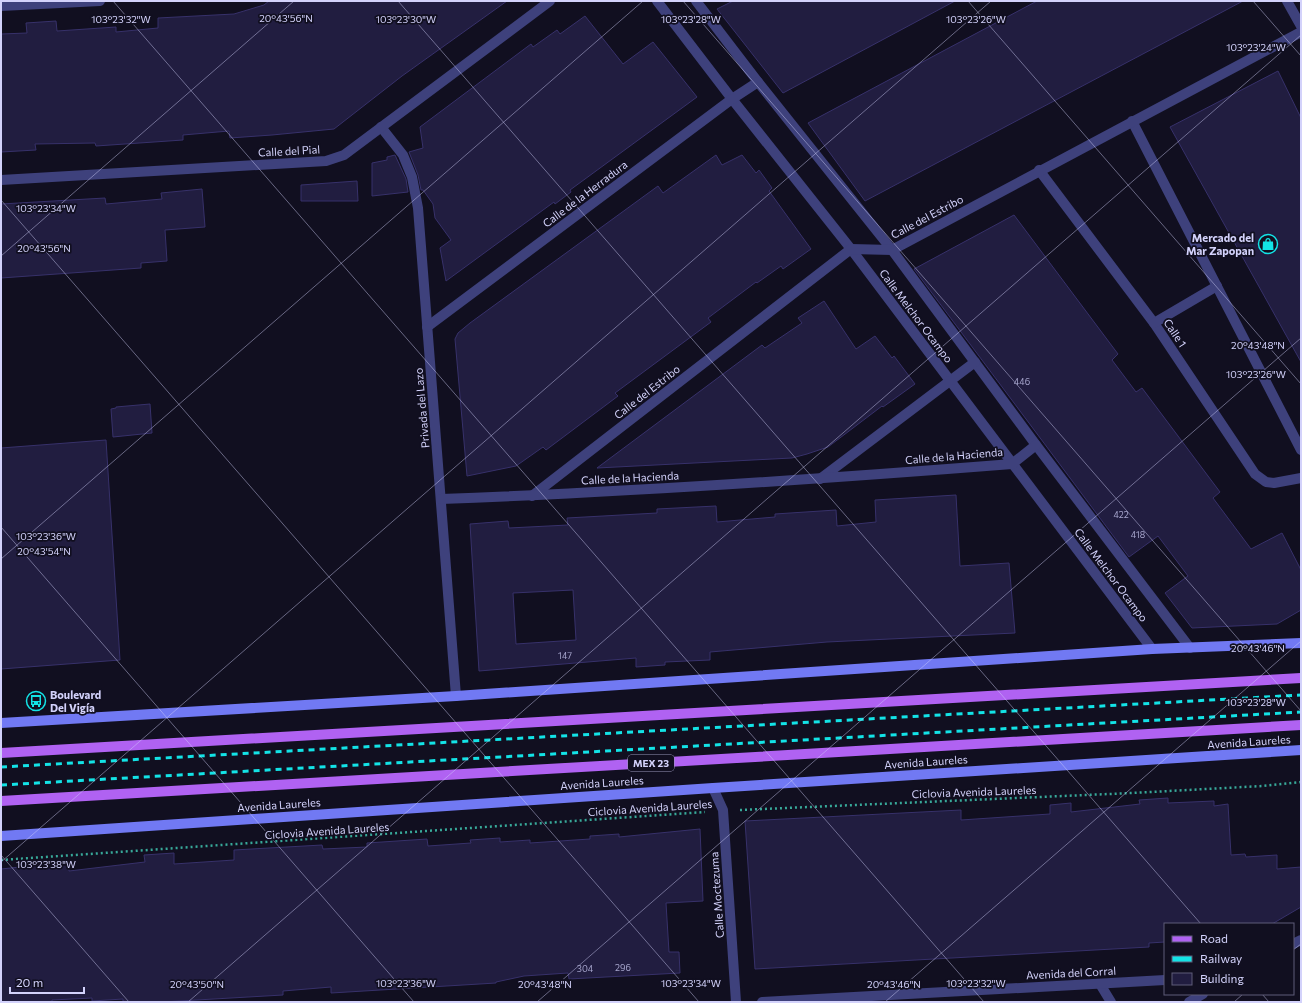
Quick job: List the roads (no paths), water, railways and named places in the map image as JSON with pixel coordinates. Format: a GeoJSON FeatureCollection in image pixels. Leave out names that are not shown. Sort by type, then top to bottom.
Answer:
{"type":"FeatureCollection","features":[{"type":"Feature","properties":{"kind":"main road"},"geometry":{"type":"LineString","coordinates":[[1,724],[456,696],[1152,649],[1301,643]]}},
{"type":"Feature","properties":{"kind":"main road"},"geometry":{"type":"LineString","coordinates":[[1,753],[1301,678]]}},
{"type":"Feature","properties":{"kind":"main road","name":"Avenida Laureles"},"geometry":{"type":"LineString","coordinates":[[1,802],[1301,725]]}},
{"type":"Feature","properties":{"kind":"main road","name":"Avenida Laureles"},"geometry":{"type":"LineString","coordinates":[[1,836],[1301,750]]}},
{"type":"Feature","properties":{"kind":"street"},"geometry":{"type":"LineString","coordinates":[[1,6],[100,1]]}},
{"type":"Feature","properties":{"kind":"street","name":"Calle del Pial"},"geometry":{"type":"LineString","coordinates":[[1,180],[326,161],[344,155],[550,1]]}},
{"type":"Feature","properties":{"kind":"street","name":"Calle Melchor Ocampo"},"geometry":{"type":"LineString","coordinates":[[657,1],[732,99],[851,249],[1152,649]]}},
{"type":"Feature","properties":{"kind":"street","name":"Calle Melchor Ocampo"},"geometry":{"type":"LineString","coordinates":[[696,1],[758,82],[892,250],[1036,445],[1190,648]]}},
{"type":"Feature","properties":{"kind":"street"},"geometry":{"type":"LineString","coordinates":[[1288,1],[1301,26]]}},
{"type":"Feature","properties":{"kind":"street","name":"Calle del Estribo"},"geometry":{"type":"LineString","coordinates":[[532,496],[851,249],[892,250],[1039,170],[1301,32]]}},
{"type":"Feature","properties":{"kind":"street","name":"Calle de la Herradura"},"geometry":{"type":"LineString","coordinates":[[427,327],[732,99],[758,82]]}},
{"type":"Feature","properties":{"kind":"street"},"geometry":{"type":"LineString","coordinates":[[1132,121],[1301,450]]}},
{"type":"Feature","properties":{"kind":"street","name":"Privada del Lazo"},"geometry":{"type":"LineString","coordinates":[[381,127],[403,156],[412,177],[418,208],[456,696]]}},
{"type":"Feature","properties":{"kind":"street","name":"Calle 1"},"geometry":{"type":"LineString","coordinates":[[1039,170],[1154,323],[1255,474],[1266,482],[1274,483],[1301,478]]}},
{"type":"Feature","properties":{"kind":"street"},"geometry":{"type":"LineString","coordinates":[[1154,323],[1217,286]]}},
{"type":"Feature","properties":{"kind":"street"},"geometry":{"type":"LineString","coordinates":[[820,479],[975,362]]}},
{"type":"Feature","properties":{"kind":"street","name":"Calle de la Hacienda"},"geometry":{"type":"LineString","coordinates":[[441,500],[820,479],[1012,464],[1036,445]]}},
{"type":"Feature","properties":{"kind":"street","name":"Calle Moctezuma"},"geometry":{"type":"LineString","coordinates":[[713,788],[723,810],[736,1002]]}},
{"type":"Feature","properties":{"kind":"street","name":"Avenida del Corral"},"geometry":{"type":"LineString","coordinates":[[762,1002],[1164,980]]}},
{"type":"Feature","properties":{"kind":"street"},"geometry":{"type":"LineString","coordinates":[[1100,984],[1111,1002]]}},
{"type":"Feature","properties":{"kind":"street"},"geometry":{"type":"LineString","coordinates":[[1189,1002],[1201,995]]}},
{"type":"Feature","properties":{"kind":"railway"},"geometry":{"type":"LineString","coordinates":[[1,767],[1301,695]]}},
{"type":"Feature","properties":{"kind":"railway"},"geometry":{"type":"LineString","coordinates":[[1,785],[1301,712]]}},
{"type":"Feature","properties":{"kind":"place","name":"Mercado del Mar Zapopan"},"geometry":{"type":"Point","coordinates":[1268,244]}},
{"type":"Feature","properties":{"kind":"place","name":"Boulevard Del Vigía"},"geometry":{"type":"Point","coordinates":[36,701]}}]}
